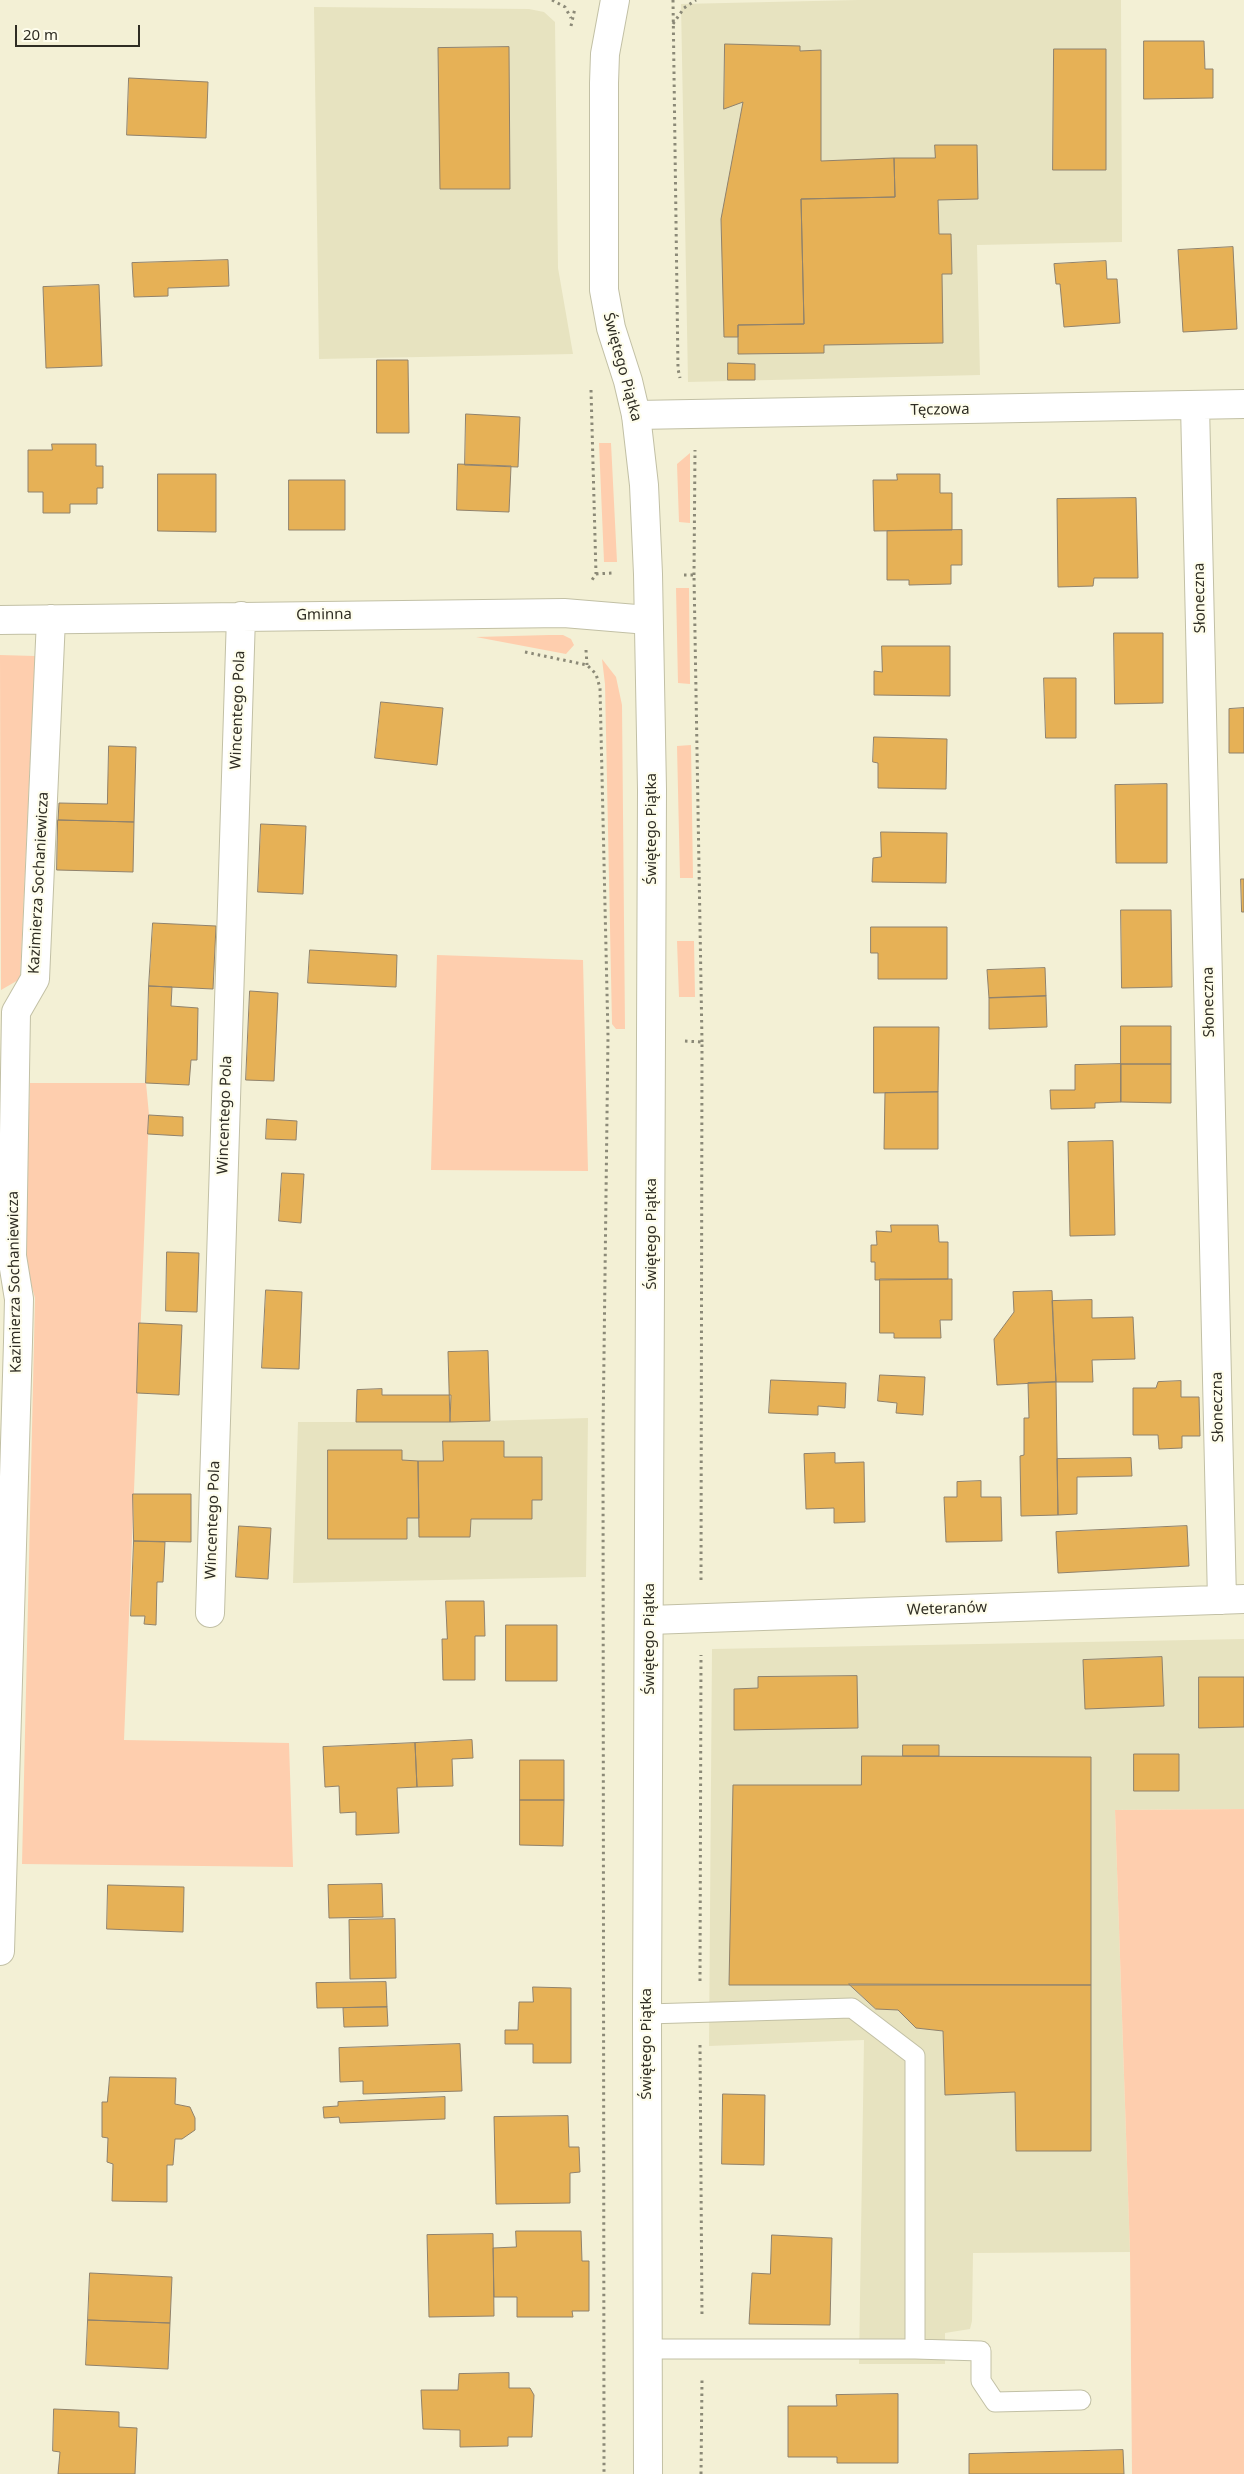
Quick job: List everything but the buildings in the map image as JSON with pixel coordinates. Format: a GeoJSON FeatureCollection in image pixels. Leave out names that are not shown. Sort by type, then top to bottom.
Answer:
{"type":"FeatureCollection","features":[{"type":"Feature","properties":{"kind":"street","name":"Świętego Piątka"},"geometry":{"type":"LineString","coordinates":[[615,0],[606,54],[604,83],[604,290],[611,328],[628,381],[636,415],[644,485],[648,574],[652,790],[647,2014],[648,2474]]}},
{"type":"Feature","properties":{"kind":"street","name":"Tęczowa"},"geometry":{"type":"LineString","coordinates":[[636,415],[1244,404]]}},
{"type":"Feature","properties":{"kind":"street","name":"Słoneczna"},"geometry":{"type":"LineString","coordinates":[[1196,405],[1233,1600]]}},
{"type":"Feature","properties":{"kind":"street","name":"Gminna"},"geometry":{"type":"LineString","coordinates":[[0,620],[564,613],[648,620]]}},
{"type":"Feature","properties":{"kind":"street","name":"Wincentego Pola"},"geometry":{"type":"LineString","coordinates":[[210,1613],[241,616]]}},
{"type":"Feature","properties":{"kind":"street","name":"Kazimierza Sochaniewicza"},"geometry":{"type":"LineString","coordinates":[[0,1951],[9,1342],[19,1299],[12,1256],[16,1012],[35,979],[51,619]]}},
{"type":"Feature","properties":{"kind":"street","name":"Weteranów"},"geometry":{"type":"LineString","coordinates":[[650,1620],[1233,1600]]}},
{"type":"Feature","properties":{"kind":"lane"},"geometry":{"type":"LineString","coordinates":[[647,2014],[852,2008],[915,2056],[916,2349]]}},
{"type":"Feature","properties":{"kind":"lane"},"geometry":{"type":"LineString","coordinates":[[648,2349],[916,2349],[981,2351],[981,2381],[995,2402],[1082,2400]]}},
{"type":"Feature","properties":{"kind":"path"},"geometry":{"type":"LineString","coordinates":[[552,0],[565,8],[571,18]]}},
{"type":"Feature","properties":{"kind":"path"},"geometry":{"type":"LineString","coordinates":[[672,0],[678,369],[681,380],[687,386],[695,389],[694,575],[702,1042],[701,2474]]}},
{"type":"Feature","properties":{"kind":"path"},"geometry":{"type":"LineString","coordinates":[[673,25],[684,8],[696,0]]}},
{"type":"Feature","properties":{"kind":"path"},"geometry":{"type":"LineString","coordinates":[[596,574],[614,573]]}},
{"type":"Feature","properties":{"kind":"path"},"geometry":{"type":"LineString","coordinates":[[676,575],[694,575]]}},
{"type":"Feature","properties":{"kind":"path"},"geometry":{"type":"LineString","coordinates":[[586,644],[587,665]]}},
{"type":"Feature","properties":{"kind":"path"},"geometry":{"type":"LineString","coordinates":[[516,650],[587,665],[596,674],[600,688],[608,1036],[604,1434],[604,2474]]}},
{"type":"Feature","properties":{"kind":"path"},"geometry":{"type":"LineString","coordinates":[[677,1040],[702,1042]]}},
{"type":"Feature","properties":{"kind":"shaded area"},"geometry":{"type":"Polygon","coordinates":[[[858,0],[1121,0],[1122,242],[977,245],[980,375],[688,382],[681,4],[858,0]]]}},
{"type":"Feature","properties":{"kind":"shaded area"},"geometry":{"type":"Polygon","coordinates":[[[314,7],[529,9],[544,12],[555,22],[558,268],[573,354],[319,359],[314,7]]]}},
{"type":"Feature","properties":{"kind":"shaded area"},"geometry":{"type":"Polygon","coordinates":[[[599,443],[611,443],[617,562],[604,562],[599,443]]]}},
{"type":"Feature","properties":{"kind":"shaded area"},"geometry":{"type":"Polygon","coordinates":[[[690,453],[690,523],[679,522],[677,464],[690,453]]]}},
{"type":"Feature","properties":{"kind":"shaded area"},"geometry":{"type":"Polygon","coordinates":[[[676,588],[689,588],[690,684],[678,683],[676,588]]]}},
{"type":"Feature","properties":{"kind":"shaded area"},"geometry":{"type":"Polygon","coordinates":[[[563,635],[571,639],[574,645],[566,654],[476,637],[563,635]]]}},
{"type":"Feature","properties":{"kind":"shaded area"},"geometry":{"type":"Polygon","coordinates":[[[0,655],[35,656],[20,979],[1,990],[0,655]]]}},
{"type":"Feature","properties":{"kind":"shaded area"},"geometry":{"type":"Polygon","coordinates":[[[602,659],[616,677],[622,705],[625,1029],[616,1029],[612,1024],[605,684],[602,659]]]}},
{"type":"Feature","properties":{"kind":"shaded area"},"geometry":{"type":"Polygon","coordinates":[[[691,745],[693,878],[680,878],[677,746],[691,745]]]}},
{"type":"Feature","properties":{"kind":"shaded area"},"geometry":{"type":"Polygon","coordinates":[[[677,941],[694,941],[695,997],[679,997],[677,941]]]}},
{"type":"Feature","properties":{"kind":"shaded area"},"geometry":{"type":"Polygon","coordinates":[[[437,955],[583,960],[588,1171],[431,1170],[437,955]]]}},
{"type":"Feature","properties":{"kind":"shaded area"},"geometry":{"type":"Polygon","coordinates":[[[30,1083],[146,1083],[149,1115],[124,1740],[289,1743],[293,1867],[22,1864],[35,1298],[24,1259],[30,1083]]]}},
{"type":"Feature","properties":{"kind":"shaded area"},"geometry":{"type":"Polygon","coordinates":[[[588,1418],[586,1577],[293,1583],[298,1422],[450,1422],[588,1418]]]}},
{"type":"Feature","properties":{"kind":"shaded area"},"geometry":{"type":"Polygon","coordinates":[[[1244,1639],[1244,1809],[1115,1810],[1130,2252],[973,2253],[972,2321],[970,2329],[945,2333],[945,2364],[859,2364],[864,2040],[709,2046],[712,1649],[1244,1639]]]}},
{"type":"Feature","properties":{"kind":"shaded area"},"geometry":{"type":"Polygon","coordinates":[[[1244,1809],[1244,2474],[1132,2474],[1130,2252],[1115,1810],[1244,1809]]]}}]}
